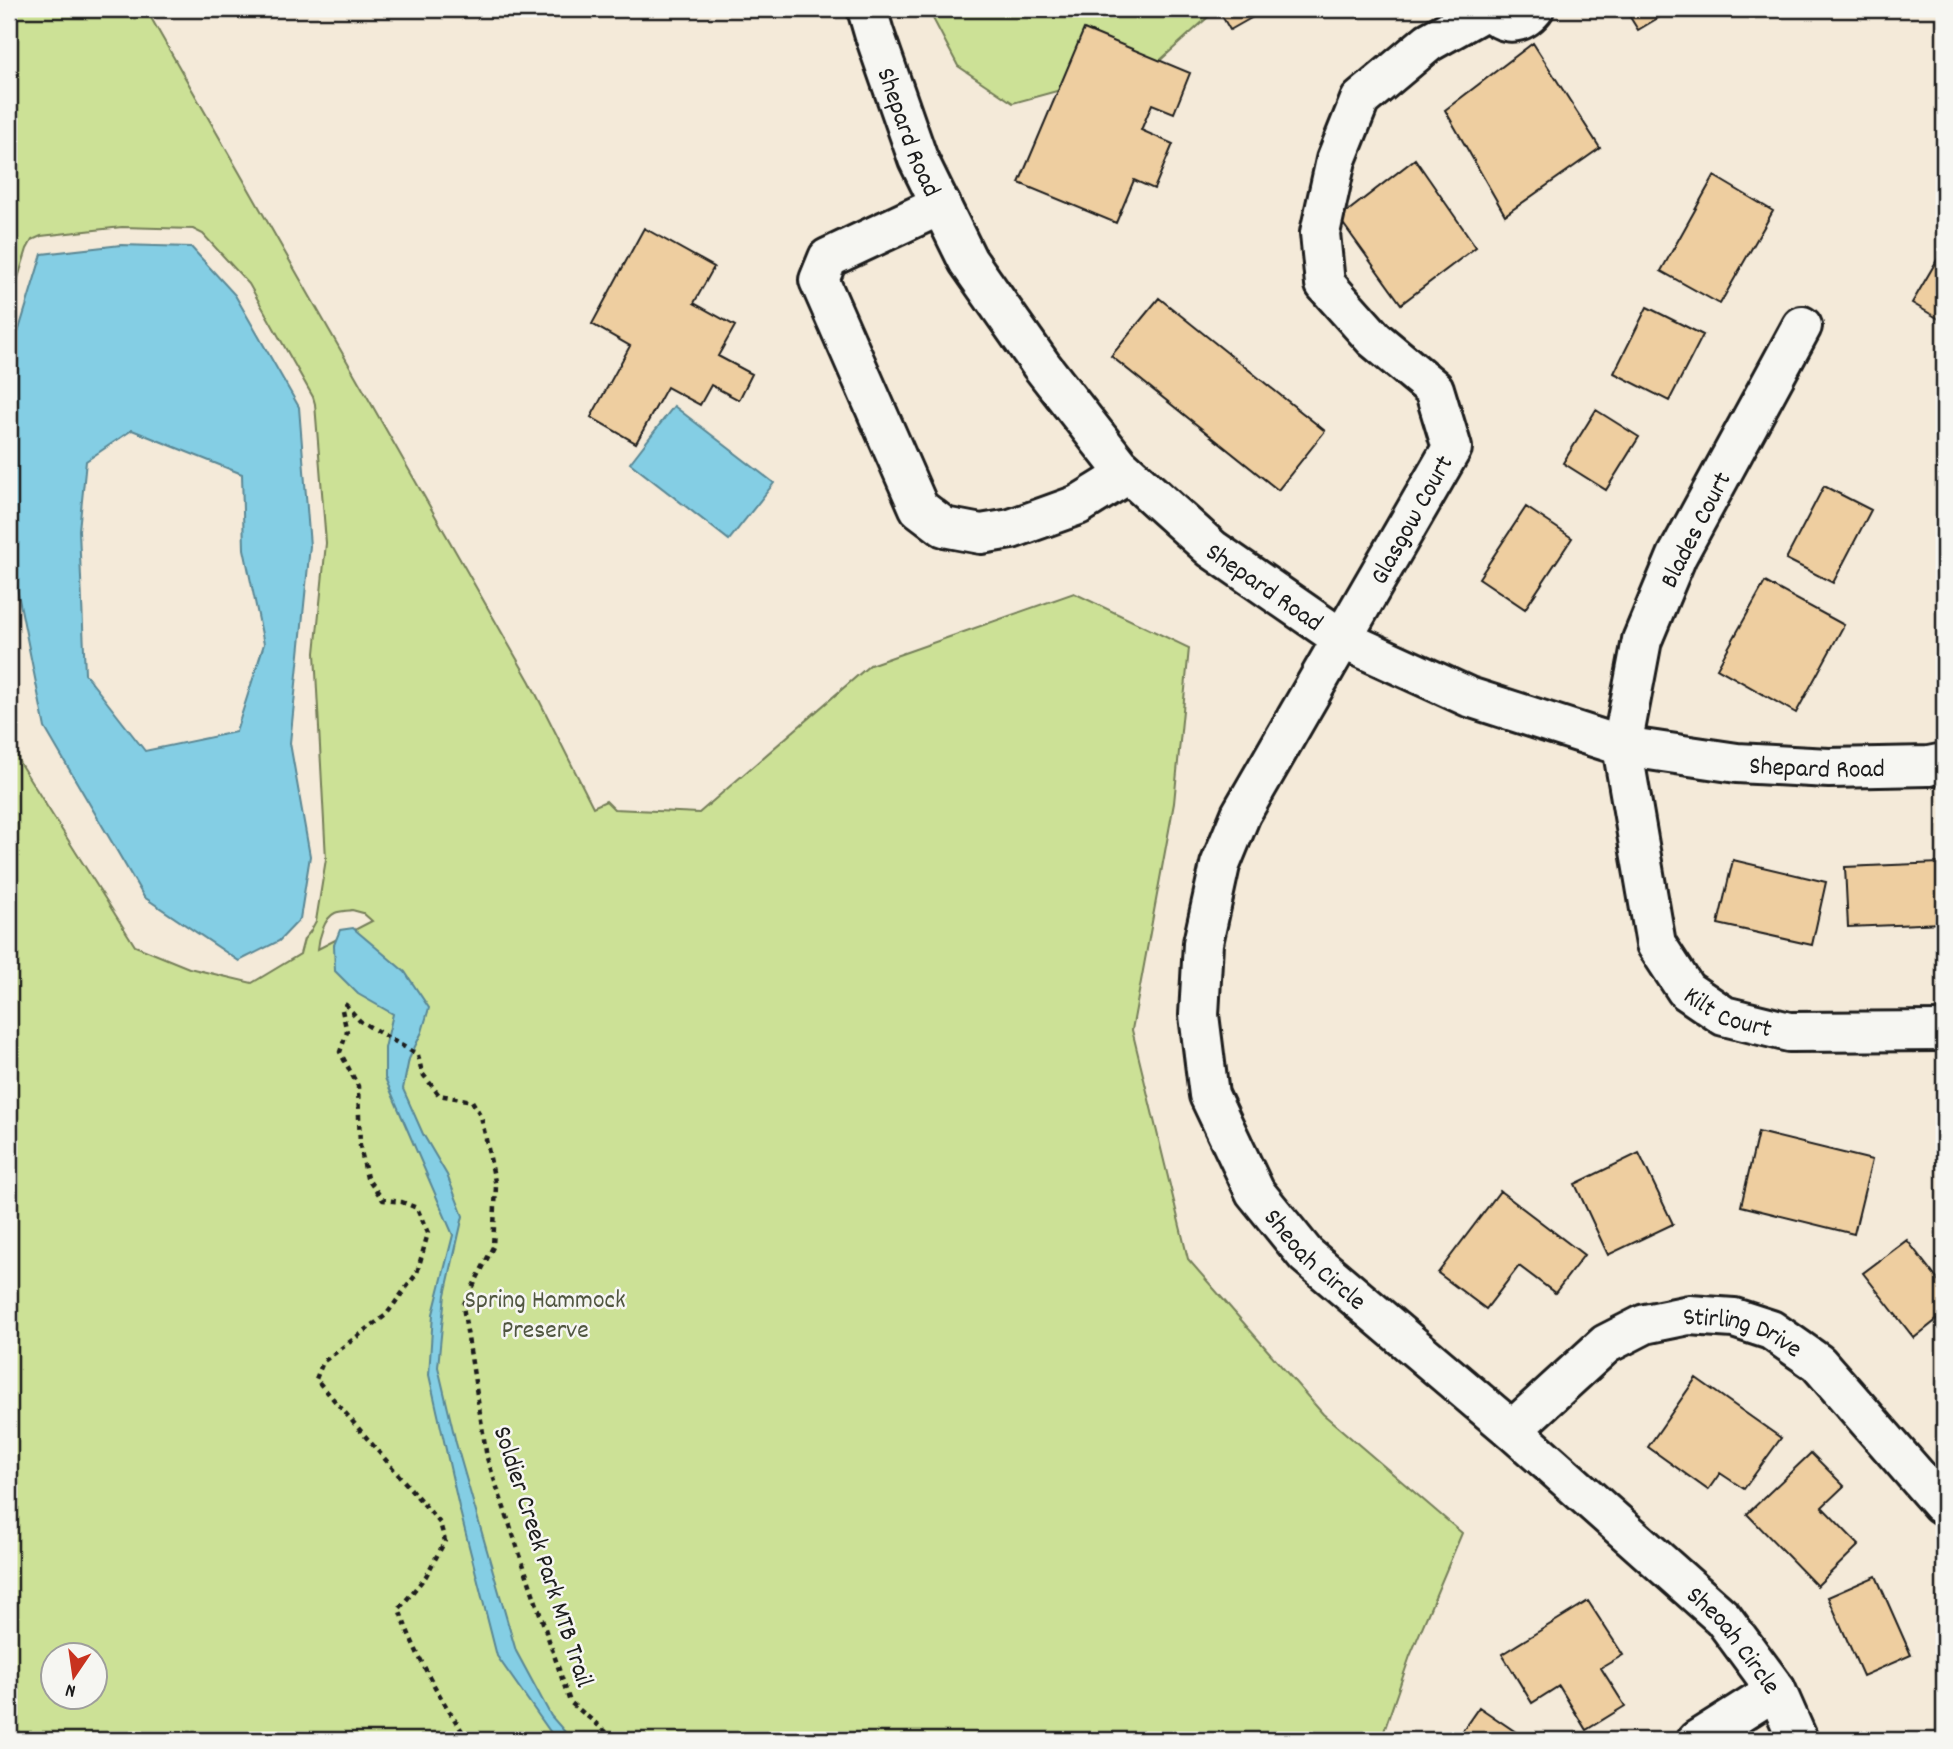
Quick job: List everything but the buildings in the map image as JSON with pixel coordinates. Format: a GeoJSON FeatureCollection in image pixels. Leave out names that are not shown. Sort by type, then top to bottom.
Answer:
{"type":"FeatureCollection","features":[{"type":"Feature","properties":{"kind":"street","name":"Shepard Road"},"geometry":{"type":"LineString","coordinates":[[867,9],[918,159],[968,261],[1041,365],[1119,465],[1212,549],[1342,639],[1469,697],[1622,746],[1737,763],[1803,767],[1916,766],[1944,763]]}},
{"type":"Feature","properties":{"kind":"street","name":"Glasgow Court"},"geometry":{"type":"LineString","coordinates":[[1342,639],[1451,448],[1434,389],[1374,340],[1325,284],[1320,233],[1336,160],[1360,100],[1429,42],[1488,9],[1495,17],[1505,22],[1526,18],[1534,9]]}},
{"type":"Feature","properties":{"kind":"street"},"geometry":{"type":"LineString","coordinates":[[940,205],[828,258],[819,279],[919,508],[944,527],[981,534],[1011,529],[1078,505],[1128,474]]}},
{"type":"Feature","properties":{"kind":"street","name":"Blades Court"},"geometry":{"type":"LineString","coordinates":[[1622,746],[1642,640],[1677,556],[1802,326]]}},
{"type":"Feature","properties":{"kind":"street","name":"Sheoah Circle"},"geometry":{"type":"LineString","coordinates":[[1342,639],[1241,814],[1220,865],[1203,943],[1199,1015],[1209,1096],[1255,1192],[1306,1255],[1512,1430],[1723,1618],[1776,1690],[1798,1740]]}},
{"type":"Feature","properties":{"kind":"street","name":"Kilt Court"},"geometry":{"type":"LineString","coordinates":[[1622,746],[1656,944],[1686,990],[1724,1016],[1789,1032],[1944,1031]]}},
{"type":"Feature","properties":{"kind":"street","name":"Stirling Drive"},"geometry":{"type":"LineString","coordinates":[[1512,1430],[1606,1344],[1645,1324],[1689,1315],[1734,1318],[1771,1330],[1818,1363],[1941,1504]]}},
{"type":"Feature","properties":{"kind":"street"},"geometry":{"type":"LineString","coordinates":[[1697,1740],[1776,1690]]}},
{"type":"Feature","properties":{"kind":"path","name":"Soldier Creek Park MTB Trail"},"geometry":{"type":"LineString","coordinates":[[468,1740],[448,1711],[412,1644],[399,1609],[426,1576],[444,1541],[440,1523],[316,1380],[323,1362],[386,1315],[417,1273],[428,1233],[417,1208],[401,1202],[383,1200],[367,1178],[360,1146],[358,1086],[341,1052],[347,1032],[342,1010],[346,1005],[360,1021],[418,1055],[422,1073],[439,1095],[472,1101],[481,1116],[496,1186],[493,1247],[463,1306],[487,1458],[570,1702],[616,1740]]}},
{"type":"Feature","properties":{"kind":"green space","name":"Spring Hammock Preserve"},"geometry":{"type":"Polygon","coordinates":[[[9,9],[146,9],[530,682],[593,807],[606,801],[614,809],[699,813],[870,665],[1074,593],[1189,648],[1174,803],[1132,1030],[1188,1259],[1323,1414],[1462,1533],[1410,1656],[1381,1740],[9,1740],[9,709],[19,762],[135,946],[189,968],[252,983],[300,954],[304,939],[316,921],[326,859],[315,653],[326,543],[313,397],[249,284],[203,234],[193,229],[122,227],[41,236],[32,240],[9,307],[9,9]],[[352,910],[331,916],[321,934],[318,949],[372,921],[363,913],[352,910]]]}},
{"type":"Feature","properties":{"kind":"green space"},"geometry":{"type":"Polygon","coordinates":[[[928,9],[1217,9],[1156,64],[1013,103],[958,66],[928,9]]]}},
{"type":"Feature","properties":{"kind":"water"},"geometry":{"type":"Polygon","coordinates":[[[121,245],[191,247],[235,295],[299,407],[310,546],[290,743],[310,856],[300,919],[279,941],[239,961],[144,897],[45,728],[11,559],[18,333],[42,254],[121,245]],[[132,430],[86,461],[79,530],[85,674],[145,751],[236,732],[264,644],[244,549],[242,474],[132,430]]]}},
{"type":"Feature","properties":{"kind":"water"},"geometry":{"type":"Polygon","coordinates":[[[674,406],[774,483],[729,540],[630,463],[674,406]]]}},
{"type":"Feature","properties":{"kind":"water"},"geometry":{"type":"Polygon","coordinates":[[[353,928],[405,972],[429,1008],[422,1032],[409,1059],[403,1089],[423,1134],[447,1175],[463,1216],[445,1295],[438,1367],[456,1443],[516,1651],[551,1716],[572,1740],[556,1740],[497,1656],[429,1375],[433,1314],[453,1235],[385,1078],[385,1048],[393,1014],[358,994],[335,971],[334,945],[340,930],[353,928]]]}}]}
